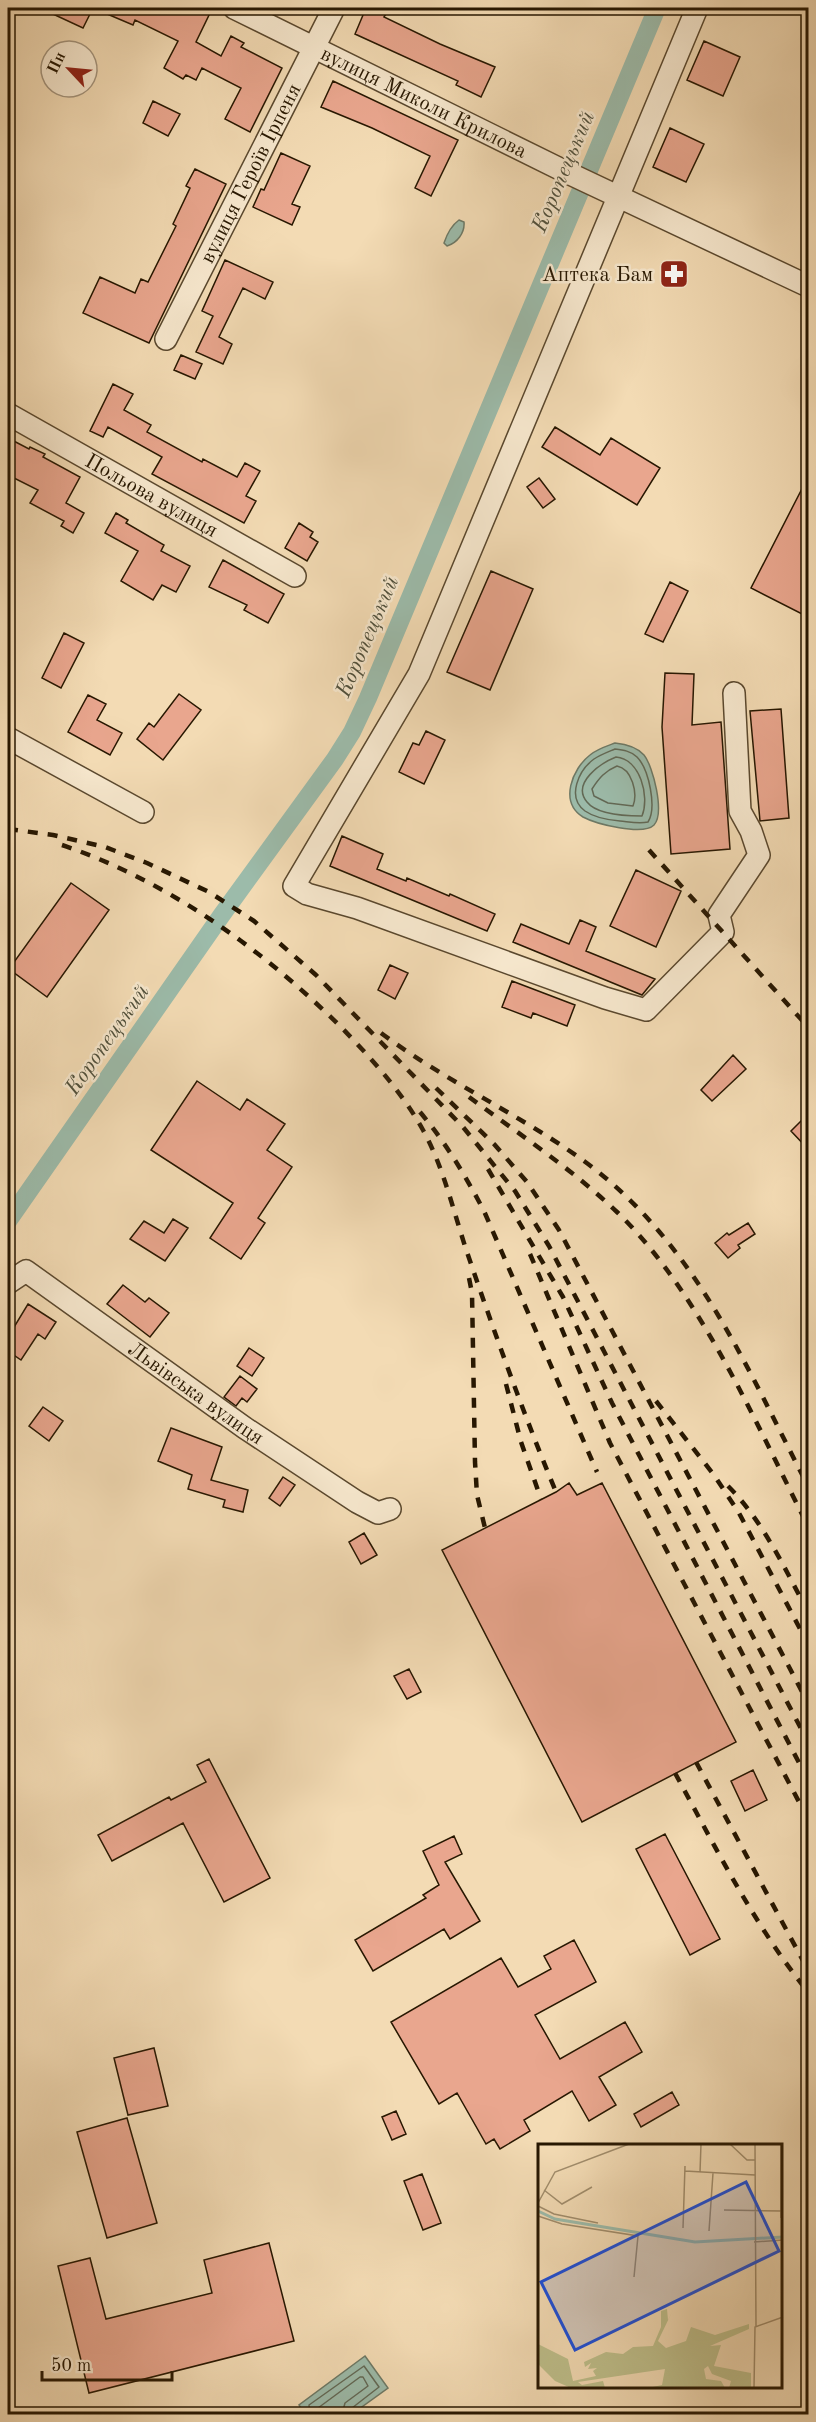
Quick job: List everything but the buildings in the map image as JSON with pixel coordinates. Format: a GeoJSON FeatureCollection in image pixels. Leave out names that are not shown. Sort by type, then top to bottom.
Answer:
{"type":"FeatureCollection","features":[{"type":"Feature","properties":{"kind":"street","name":"вулиця Миколи Крилова"},"geometry":{"type":"LineString","coordinates":[[234,8],[564,171],[808,286]]}},
{"type":"Feature","properties":{"kind":"street","name":"вулиця Героїв Ірпеня"},"geometry":{"type":"LineString","coordinates":[[166,339],[334,8]]}},
{"type":"Feature","properties":{"kind":"street"},"geometry":{"type":"LineString","coordinates":[[697,8],[610,192],[419,674],[294,886],[307,894],[357,908],[646,1011],[723,932],[719,915],[759,855],[751,831],[740,811],[734,693]]}},
{"type":"Feature","properties":{"kind":"street","name":"Польова вулиця"},"geometry":{"type":"LineString","coordinates":[[8,414],[295,576]]}},
{"type":"Feature","properties":{"kind":"street"},"geometry":{"type":"LineString","coordinates":[[8,738],[143,812]]}},
{"type":"Feature","properties":{"kind":"street","name":"Львівська вулиця"},"geometry":{"type":"LineString","coordinates":[[8,1283],[26,1271],[245,1428],[357,1502],[378,1513],[390,1509]]}},
{"type":"Feature","properties":{"kind":"water"},"geometry":{"type":"Polygon","coordinates":[[[459,220],[464,222],[462,234],[454,243],[447,246],[444,243],[447,236],[459,220]]]}},
{"type":"Feature","properties":{"kind":"water"},"geometry":{"type":"Polygon","coordinates":[[[615,743],[638,749],[651,769],[658,800],[658,811],[654,825],[648,828],[619,828],[598,823],[583,817],[571,803],[571,786],[578,768],[593,753],[615,743]]]}},
{"type":"Feature","properties":{"kind":"water"},"geometry":{"type":"Polygon","coordinates":[[[365,2356],[388,2388],[352,2414],[305,2414],[299,2405],[365,2356]]]}},
{"type":"Feature","properties":{"kind":"waterway","name":"Коропецький"},"geometry":{"type":"LineString","coordinates":[[8,1221],[352,732],[657,8]]}},
{"type":"Feature","properties":{"kind":"railway"},"geometry":{"type":"LineString","coordinates":[[8,829],[53,835],[105,847],[147,863],[209,892],[254,921],[316,975],[463,1127],[515,1191],[549,1246],[808,1742]]}},
{"type":"Feature","properties":{"kind":"railway"},"geometry":{"type":"LineString","coordinates":[[62,845],[139,878],[212,920],[311,998],[375,1063],[396,1089],[415,1116],[431,1145],[500,1346],[556,1492]]}},
{"type":"Feature","properties":{"kind":"railway"},"geometry":{"type":"LineString","coordinates":[[649,850],[808,1027]]}},
{"type":"Feature","properties":{"kind":"railway"},"geometry":{"type":"LineString","coordinates":[[381,1033],[431,1067],[534,1128],[584,1161],[623,1194],[658,1230],[688,1268],[715,1310],[808,1486]]}},
{"type":"Feature","properties":{"kind":"railway"},"geometry":{"type":"LineString","coordinates":[[436,1088],[494,1144],[527,1182],[559,1230],[808,1703]]}},
{"type":"Feature","properties":{"kind":"railway"},"geometry":{"type":"LineString","coordinates":[[469,1097],[582,1181],[617,1212],[647,1244],[675,1280],[724,1361],[808,1526]]}},
{"type":"Feature","properties":{"kind":"railway"},"geometry":{"type":"LineString","coordinates":[[420,1112],[455,1160],[484,1211],[597,1472]]}},
{"type":"Feature","properties":{"kind":"railway"},"geometry":{"type":"LineString","coordinates":[[488,1169],[563,1297],[612,1403],[808,1780]]}},
{"type":"Feature","properties":{"kind":"railway"},"geometry":{"type":"LineString","coordinates":[[530,1254],[610,1443],[808,1819]]}},
{"type":"Feature","properties":{"kind":"railway"},"geometry":{"type":"LineString","coordinates":[[469,1278],[472,1293],[477,1495],[485,1528]]}},
{"type":"Feature","properties":{"kind":"railway"},"geometry":{"type":"LineString","coordinates":[[506,1384],[521,1442],[541,1499]]}},
{"type":"Feature","properties":{"kind":"railway"},"geometry":{"type":"LineString","coordinates":[[656,1401],[714,1475],[739,1513],[808,1644]]}},
{"type":"Feature","properties":{"kind":"railway"},"geometry":{"type":"LineString","coordinates":[[728,1486],[763,1530],[808,1612]]}},
{"type":"Feature","properties":{"kind":"railway"},"geometry":{"type":"LineString","coordinates":[[696,1762],[808,1970]]}},
{"type":"Feature","properties":{"kind":"railway"},"geometry":{"type":"LineString","coordinates":[[675,1773],[753,1913],[808,1992]]}},
{"type":"Feature","properties":{"kind":"place","name":"Аптека Бам"},"geometry":{"type":"Point","coordinates":[674,274]}}]}
